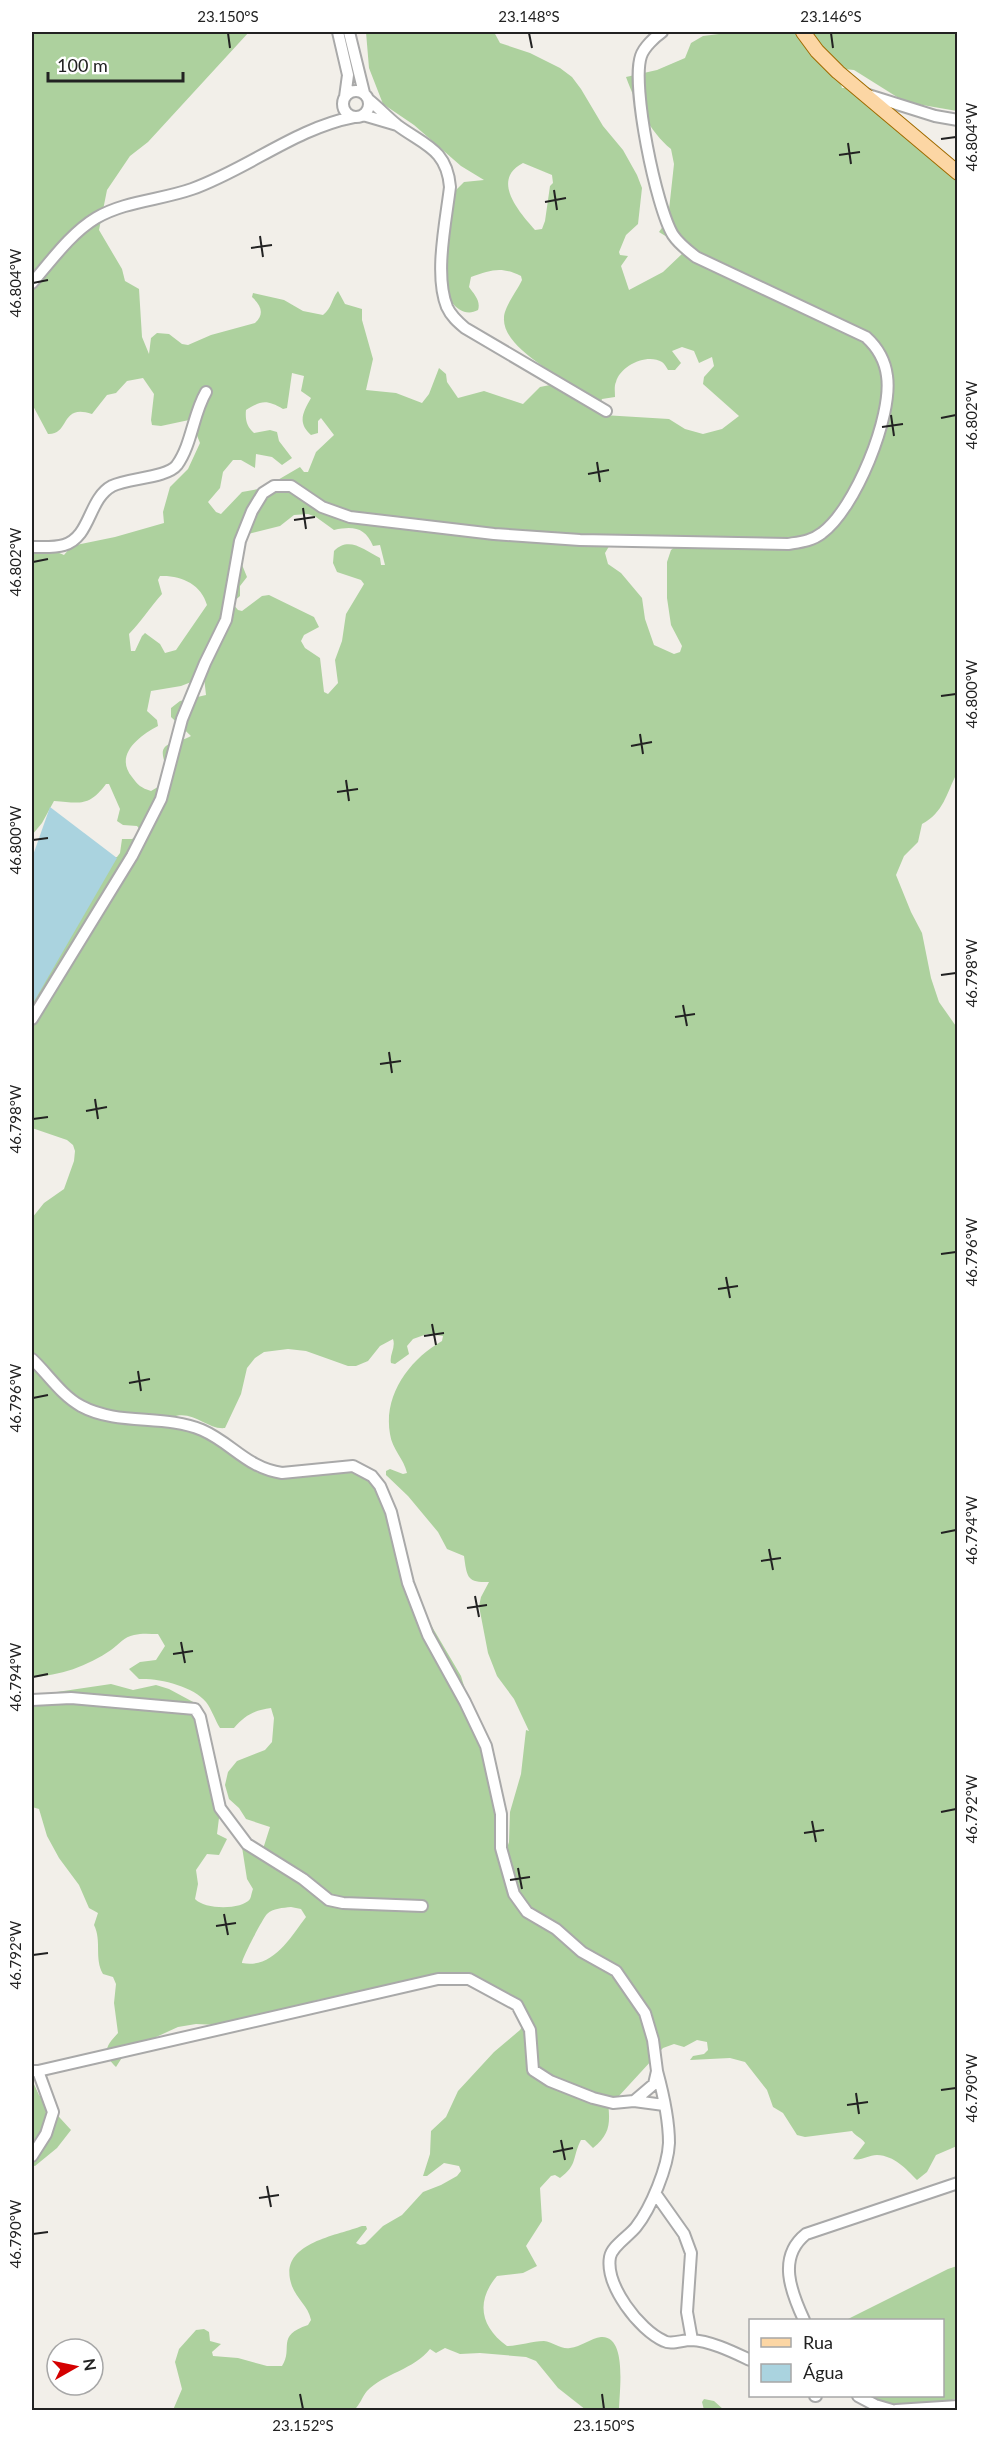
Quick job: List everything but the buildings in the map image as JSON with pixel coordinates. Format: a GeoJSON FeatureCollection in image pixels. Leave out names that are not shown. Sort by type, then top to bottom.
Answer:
{"type":"FeatureCollection","features":[{"type":"Feature","properties":{"kind":"main road"},"geometry":{"type":"LineString","coordinates":[[803,32],[817,51],[862,93],[957,173]]}},
{"type":"Feature","properties":{"kind":"street"},"geometry":{"type":"LineString","coordinates":[[339,32],[348,75],[344,99],[346,113],[397,125]]}},
{"type":"Feature","properties":{"kind":"street"},"geometry":{"type":"LineString","coordinates":[[32,283],[71,239],[101,216],[191,189],[228,174],[328,122],[358,116],[368,108],[349,32]]}},
{"type":"Feature","properties":{"kind":"street"},"geometry":{"type":"LineString","coordinates":[[32,1019],[132,856],[161,799],[182,719],[226,620],[240,541],[252,511],[263,493],[274,486],[291,486],[322,507],[350,517],[494,534],[580,540],[788,544],[808,541],[821,535],[847,505],[877,440],[888,399],[885,365],[877,347],[866,337],[696,257],[683,248],[673,235],[664,214],[639,95],[639,69],[642,54],[662,32]]}},
{"type":"Feature","properties":{"kind":"street"},"geometry":{"type":"LineString","coordinates":[[328,122],[351,91],[366,96],[397,125],[436,152],[444,161],[449,172],[450,187],[442,283],[448,309],[453,317],[465,328],[606,411]]}},
{"type":"Feature","properties":{"kind":"street"},"geometry":{"type":"LineString","coordinates":[[862,93],[935,116],[957,120]]}},
{"type":"Feature","properties":{"kind":"street"},"geometry":{"type":"LineString","coordinates":[[32,547],[67,544],[82,531],[102,493],[129,480],[170,471],[176,466],[182,455],[198,406],[206,392]]}},
{"type":"Feature","properties":{"kind":"street"},"geometry":{"type":"LineString","coordinates":[[32,1359],[64,1393],[81,1406],[97,1413],[190,1425],[206,1432],[251,1464],[271,1472],[282,1473],[353,1466],[372,1476],[380,1486],[391,1512],[408,1582],[428,1635],[465,1701],[486,1746],[501,1814],[501,1848],[514,1894],[527,1912],[556,1929],[582,1952],[615,1971],[645,2013],[653,2040],[669,2146],[655,2193],[637,2226],[610,2254],[609,2270],[625,2304],[648,2330],[666,2343],[692,2340],[726,2349],[749,2360]]}},
{"type":"Feature","properties":{"kind":"street"},"geometry":{"type":"LineString","coordinates":[[32,1700],[71,1698],[195,1709],[200,1717],[220,1808],[247,1844],[303,1879],[329,1900],[343,1903],[422,1906]]}},
{"type":"Feature","properties":{"kind":"street"},"geometry":{"type":"LineString","coordinates":[[32,2156],[46,2134],[53,2112],[35,2071],[438,1979],[469,1979],[517,2005],[530,2030],[533,2070],[550,2081],[593,2098],[613,2103],[634,2101],[664,2105]]}},
{"type":"Feature","properties":{"kind":"street"},"geometry":{"type":"LineString","coordinates":[[634,2101],[654,2084],[657,2071]]}},
{"type":"Feature","properties":{"kind":"street"},"geometry":{"type":"LineString","coordinates":[[804,2319],[789,2282],[788,2269],[790,2255],[798,2241],[807,2234],[957,2183]]}},
{"type":"Feature","properties":{"kind":"street"},"geometry":{"type":"LineString","coordinates":[[655,2193],[684,2234],[691,2253],[687,2312],[692,2340]]}},
{"type":"Feature","properties":{"kind":"street"},"geometry":{"type":"LineString","coordinates":[[860,2397],[875,2405],[894,2410],[957,2406]]}},
{"type":"Feature","properties":{"kind":"green space"},"geometry":{"type":"Polygon","coordinates":[[[32,32],[249,32],[148,142],[130,156],[107,190],[99,230],[122,269],[125,281],[139,289],[142,337],[149,354],[151,338],[157,333],[169,334],[182,344],[188,345],[211,335],[255,323],[261,310],[252,297],[253,293],[284,300],[303,311],[323,315],[338,291],[345,304],[362,309],[362,320],[373,359],[366,390],[396,393],[422,403],[429,394],[439,368],[446,374],[447,382],[458,398],[484,391],[523,404],[540,387],[550,385],[586,397],[580,389],[521,350],[506,329],[505,314],[522,280],[521,276],[508,271],[496,270],[471,277],[469,287],[479,307],[478,310],[471,312],[460,310],[446,295],[441,283],[454,192],[464,182],[484,180],[461,166],[414,125],[383,104],[369,68],[366,32],[494,32],[500,43],[530,53],[560,68],[572,77],[603,126],[623,150],[642,188],[638,224],[626,235],[619,252],[620,255],[628,256],[621,266],[629,290],[663,272],[683,253],[675,242],[659,232],[668,219],[674,164],[671,149],[656,134],[644,116],[626,77],[657,70],[685,58],[691,43],[703,36],[735,32],[957,32],[957,111],[905,102],[854,70],[844,69],[838,74],[842,88],[853,88],[957,171],[958,597],[955,609],[958,613],[957,773],[940,808],[922,824],[918,842],[904,856],[896,875],[922,933],[931,978],[939,1002],[958,1029],[957,2146],[936,2155],[927,2172],[917,2180],[899,2163],[883,2156],[853,2159],[865,2143],[852,2131],[805,2137],[797,2135],[783,2113],[773,2107],[767,2090],[745,2062],[730,2058],[690,2060],[693,2056],[704,2054],[708,2050],[707,2042],[697,2040],[684,2047],[674,2044],[663,2048],[618,2097],[608,2101],[608,2127],[599,2143],[593,2148],[585,2140],[581,2140],[570,2169],[560,2178],[555,2175],[551,2176],[540,2188],[542,2221],[526,2246],[537,2266],[523,2273],[497,2276],[490,2286],[484,2305],[484,2314],[491,2331],[507,2346],[544,2341],[567,2348],[601,2337],[610,2339],[619,2355],[619,2410],[586,2410],[558,2388],[536,2361],[526,2357],[480,2353],[460,2354],[445,2348],[436,2353],[430,2349],[416,2362],[381,2380],[367,2391],[354,2410],[173,2410],[182,2389],[175,2362],[179,2349],[196,2330],[204,2329],[209,2332],[210,2341],[221,2344],[212,2352],[213,2356],[238,2358],[267,2366],[282,2366],[288,2338],[298,2329],[308,2325],[311,2320],[291,2283],[290,2269],[293,2259],[301,2250],[312,2243],[362,2226],[366,2226],[367,2229],[356,2243],[365,2244],[383,2226],[402,2215],[423,2192],[457,2176],[461,2171],[459,2166],[444,2163],[427,2176],[423,2176],[430,2154],[431,2131],[446,2117],[458,2091],[494,2052],[520,2030],[525,2022],[525,2012],[471,1983],[435,1982],[317,2000],[278,2013],[218,2025],[196,2024],[178,2027],[132,2048],[116,2067],[108,2058],[108,2046],[118,2033],[114,2003],[116,1984],[113,1977],[103,1974],[100,1968],[98,1937],[94,1925],[98,1913],[89,1908],[79,1885],[59,1858],[47,1836],[39,1809],[32,1807],[32,1703],[50,1693],[111,1684],[133,1690],[156,1685],[169,1689],[195,1703],[202,1714],[220,1810],[217,1834],[227,1839],[219,1855],[207,1854],[196,1870],[198,1884],[195,1899],[200,1903],[215,1907],[232,1907],[246,1903],[253,1889],[247,1879],[242,1847],[244,1844],[263,1849],[270,1827],[246,1819],[229,1799],[225,1785],[228,1772],[237,1761],[265,1750],[272,1742],[274,1718],[271,1708],[265,1709],[246,1716],[234,1728],[220,1728],[210,1708],[200,1696],[184,1687],[156,1680],[139,1679],[129,1669],[140,1662],[156,1660],[165,1646],[158,1634],[130,1636],[102,1656],[83,1665],[52,1675],[32,1677],[32,1218],[44,1203],[64,1189],[74,1161],[75,1151],[73,1145],[67,1140],[32,1128],[32,973],[101,858],[117,857],[120,853],[122,839],[132,839],[142,832],[137,826],[123,825],[117,821],[120,809],[109,784],[106,784],[94,797],[83,802],[54,801],[42,823],[32,835],[32,545],[64,555],[76,545],[164,523],[163,512],[170,487],[188,469],[200,443],[189,420],[161,426],[152,425],[154,394],[143,378],[127,381],[116,393],[107,395],[92,414],[82,412],[70,416],[55,433],[48,434],[32,404],[32,32]],[[523,163],[513,170],[508,187],[516,206],[535,230],[542,229],[550,186],[553,183],[552,175],[523,163]],[[682,347],[672,351],[681,363],[675,370],[668,370],[663,363],[649,359],[628,366],[615,385],[615,397],[602,399],[599,408],[603,415],[669,419],[685,429],[703,434],[722,429],[739,416],[703,384],[704,377],[714,366],[712,357],[699,363],[694,351],[682,347]],[[292,373],[287,408],[283,409],[268,403],[256,404],[246,410],[246,420],[254,433],[270,430],[277,432],[279,441],[292,458],[282,465],[272,457],[256,454],[255,468],[241,460],[233,460],[223,472],[220,488],[208,502],[216,512],[221,514],[242,492],[264,488],[300,467],[304,472],[308,472],[316,452],[334,435],[321,418],[318,421],[318,433],[311,435],[304,426],[304,413],[311,398],[301,391],[304,376],[292,373]],[[308,514],[294,515],[280,526],[240,536],[236,550],[247,577],[240,586],[240,596],[232,603],[242,611],[262,596],[269,595],[314,617],[319,627],[304,635],[301,641],[305,648],[320,658],[324,692],[328,694],[338,683],[335,660],[342,641],[346,614],[364,584],[361,580],[337,572],[333,563],[334,551],[345,545],[357,546],[380,558],[381,565],[385,565],[380,545],[373,546],[366,535],[358,529],[334,530],[308,514]],[[686,536],[678,539],[611,543],[605,553],[608,564],[621,573],[642,598],[645,619],[654,645],[674,654],[680,652],[682,646],[671,625],[667,598],[667,562],[671,550],[686,536]],[[160,576],[158,580],[162,594],[129,634],[131,651],[135,651],[145,633],[160,644],[165,653],[176,650],[207,605],[195,586],[175,577],[160,576]],[[204,677],[181,686],[151,691],[147,711],[157,720],[158,726],[143,735],[131,747],[126,761],[127,769],[136,782],[151,791],[163,784],[166,770],[163,752],[165,746],[191,736],[171,717],[171,708],[180,701],[206,695],[204,677]],[[427,1334],[413,1339],[407,1346],[409,1354],[395,1364],[391,1363],[393,1339],[380,1346],[368,1361],[356,1366],[348,1366],[306,1351],[288,1349],[264,1352],[247,1368],[241,1394],[225,1428],[212,1426],[193,1417],[180,1415],[172,1417],[209,1438],[258,1473],[345,1471],[366,1477],[380,1488],[414,1596],[461,1676],[483,1738],[502,1849],[507,1848],[509,1842],[510,1812],[521,1774],[526,1730],[529,1731],[514,1699],[497,1676],[488,1653],[479,1606],[489,1582],[472,1580],[469,1577],[464,1556],[447,1549],[438,1532],[408,1496],[386,1475],[386,1471],[390,1469],[403,1474],[407,1473],[390,1434],[389,1420],[395,1392],[410,1368],[419,1358],[442,1341],[443,1336],[427,1334]],[[281,1908],[267,1914],[242,1963],[253,1964],[272,1957],[306,1917],[301,1909],[281,1908]]]}},
{"type":"Feature","properties":{"kind":"green space"},"geometry":{"type":"Polygon","coordinates":[[[32,2080],[39,2095],[71,2130],[57,2148],[35,2166],[32,2165],[32,2080]]]}},
{"type":"Feature","properties":{"kind":"green space"},"geometry":{"type":"Polygon","coordinates":[[[957,2266],[957,2398],[931,2408],[891,2410],[865,2397],[944,2397],[944,2319],[848,2319],[957,2266]]]}},
{"type":"Feature","properties":{"kind":"green space"},"geometry":{"type":"Polygon","coordinates":[[[704,2399],[714,2401],[724,2410],[704,2410],[702,2402],[704,2399]]]}},
{"type":"Feature","properties":{"kind":"water"},"geometry":{"type":"Polygon","coordinates":[[[50,807],[117,858],[32,1005],[32,858],[50,807]]]}}]}
